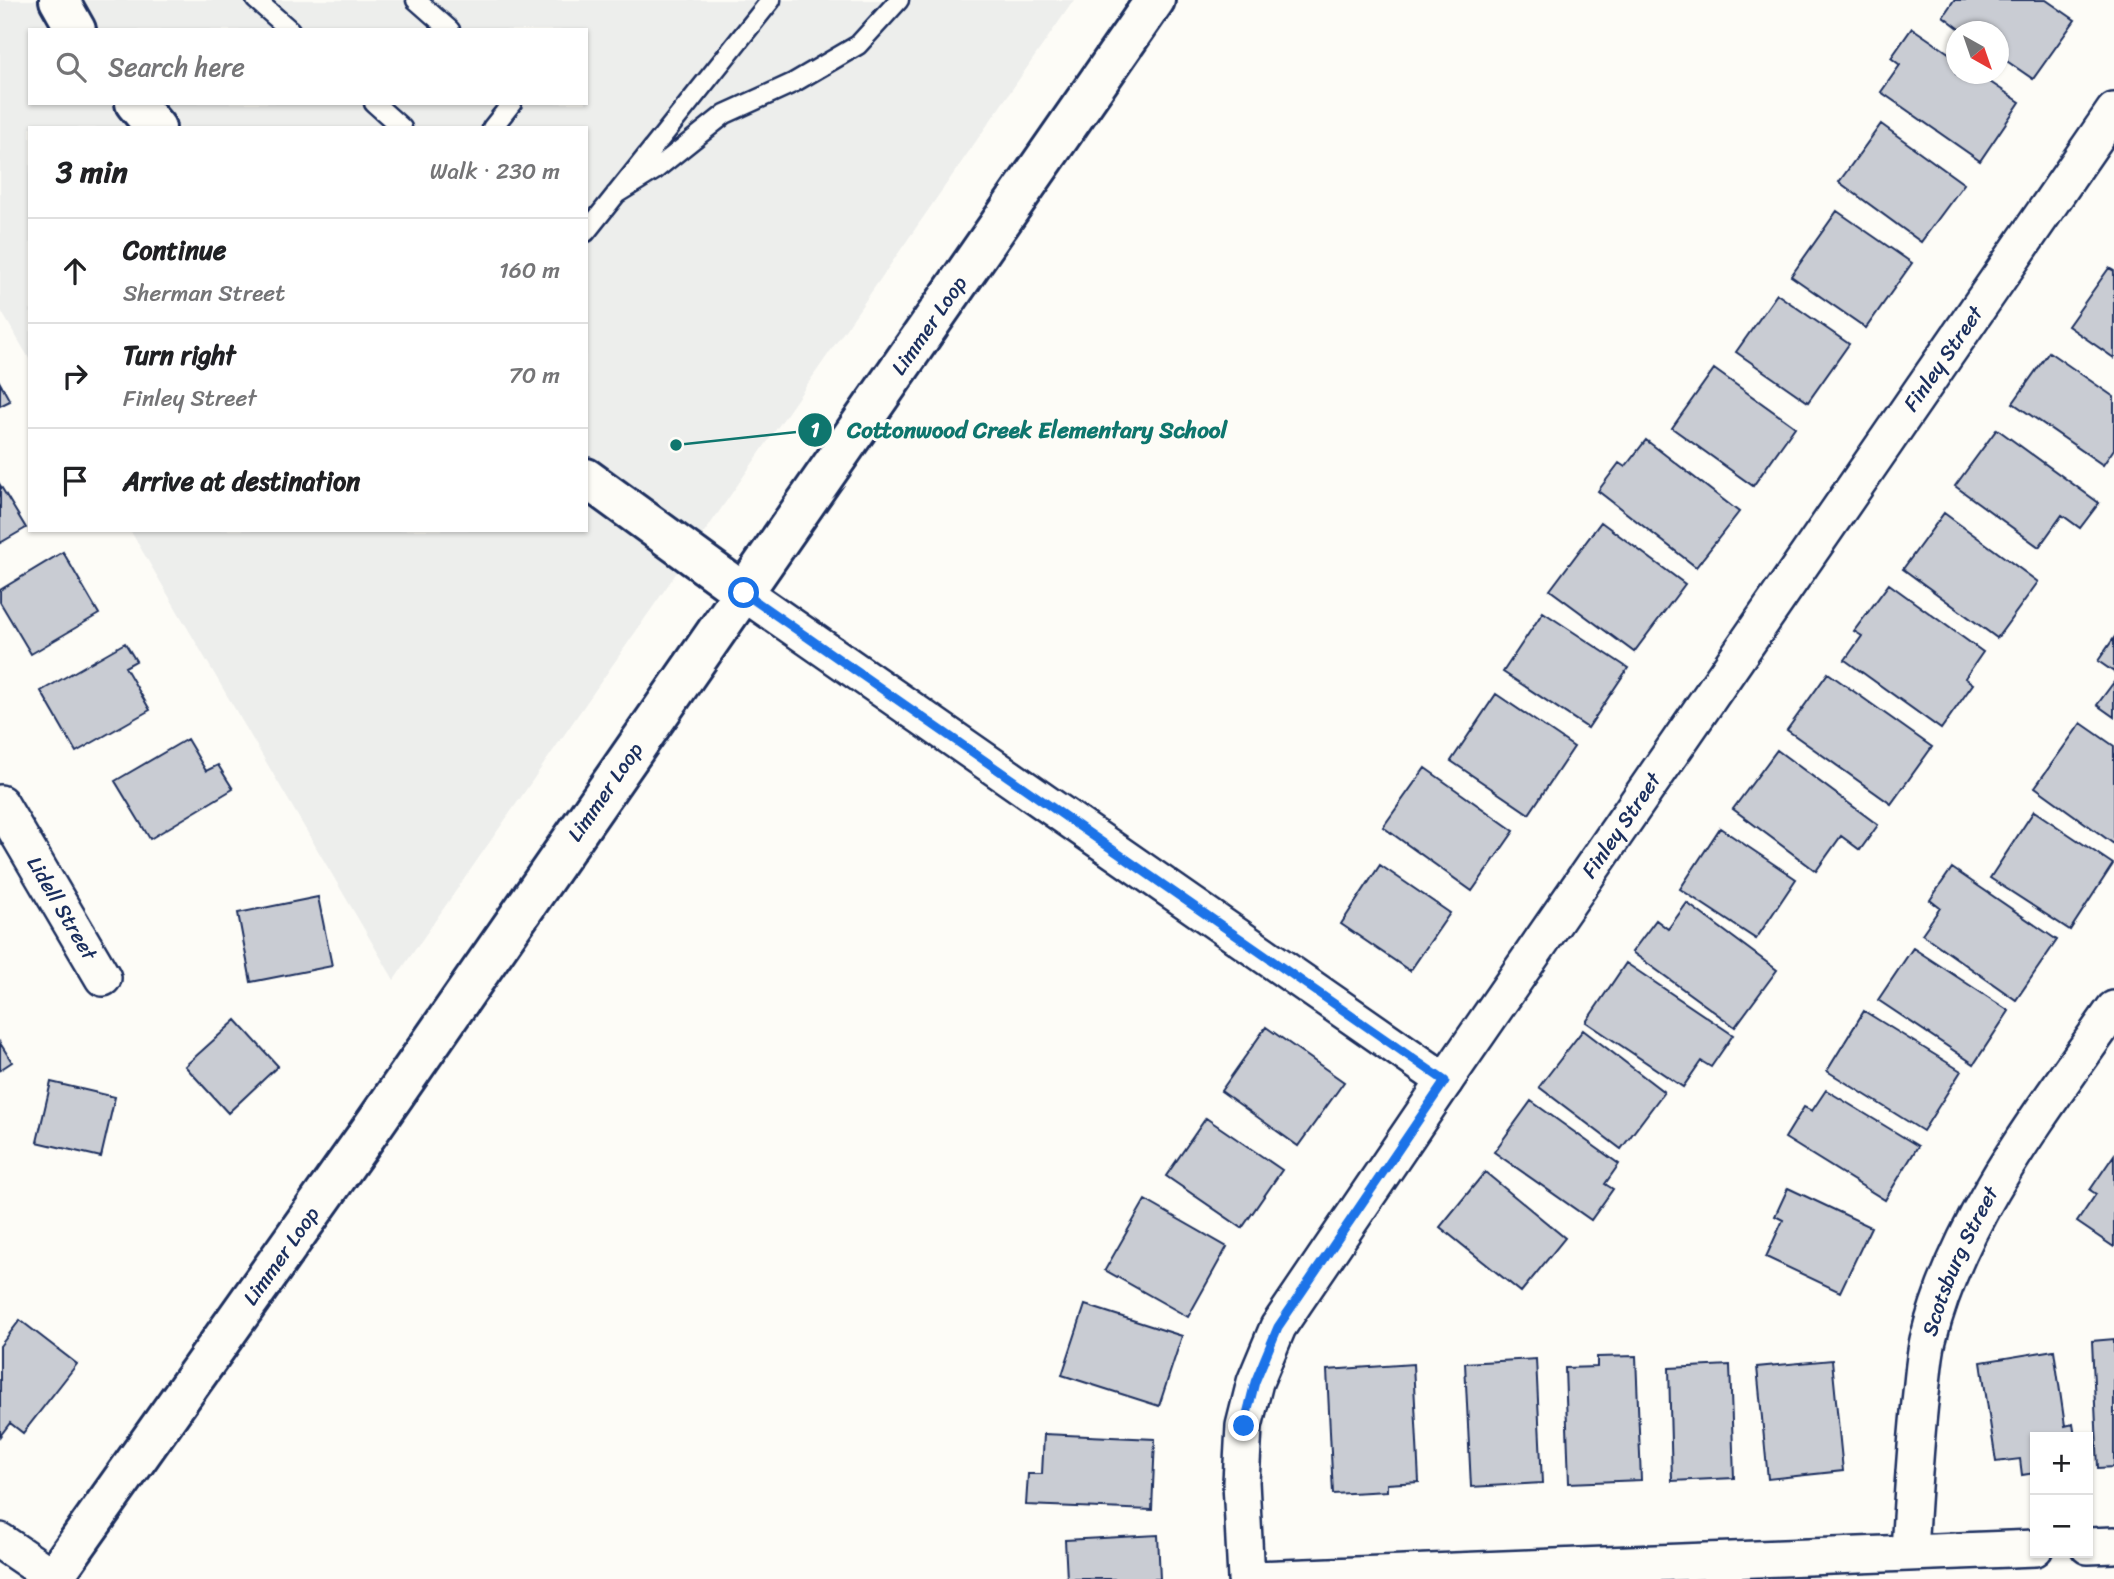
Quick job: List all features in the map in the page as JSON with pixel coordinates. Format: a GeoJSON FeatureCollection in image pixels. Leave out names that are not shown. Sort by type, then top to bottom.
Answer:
{"type":"FeatureCollection","features":[{"type":"Feature","properties":{"kind":"street"},"geometry":{"type":"LineString","coordinates":[[59,0],[75,28]]}},
{"type":"Feature","properties":{"kind":"street","name":"Limmer Loop"},"geometry":{"type":"LineString","coordinates":[[53,1578],[372,1128],[1155,0]]}},
{"type":"Feature","properties":{"kind":"street"},"geometry":{"type":"LineString","coordinates":[[137,105],[154,126]]}},
{"type":"Feature","properties":{"kind":"street","name":"Finley Street"},"geometry":{"type":"LineString","coordinates":[[1246,1579],[1241,1482],[1244,1426],[1255,1382],[1278,1327],[2114,111]]}},
{"type":"Feature","properties":{"kind":"street"},"geometry":{"type":"LineString","coordinates":[[588,479],[744,593],[1445,1081]]}},
{"type":"Feature","properties":{"kind":"street","name":"Lidell Street"},"geometry":{"type":"LineString","coordinates":[[0,803],[103,978]]}},
{"type":"Feature","properties":{"kind":"street","name":"Scotsburg Street"},"geometry":{"type":"LineString","coordinates":[[1909,1552],[1918,1423],[1927,1343],[1943,1290],[1976,1217],[2114,1009]]}},
{"type":"Feature","properties":{"kind":"street"},"geometry":{"type":"LineString","coordinates":[[0,1541],[53,1578]]}},
{"type":"Feature","properties":{"kind":"street"},"geometry":{"type":"LineString","coordinates":[[2093,1546],[2114,1545]]}},
{"type":"Feature","properties":{"kind":"street"},"geometry":{"type":"LineString","coordinates":[[1253,1579],[2030,1548]]}},
{"type":"Feature","properties":{"kind":"lane"},"geometry":{"type":"LineString","coordinates":[[256,0],[288,28]]}},
{"type":"Feature","properties":{"kind":"lane"},"geometry":{"type":"LineString","coordinates":[[416,0],[448,28]]}},
{"type":"Feature","properties":{"kind":"lane"},"geometry":{"type":"LineString","coordinates":[[588,229],[771,0]]}},
{"type":"Feature","properties":{"kind":"lane"},"geometry":{"type":"LineString","coordinates":[[616,194],[655,170],[725,114],[793,83],[858,46],[899,0]]}},
{"type":"Feature","properties":{"kind":"lane"},"geometry":{"type":"LineString","coordinates":[[376,105],[400,126]]}},
{"type":"Feature","properties":{"kind":"lane"},"geometry":{"type":"LineString","coordinates":[[494,126],[510,105]]}},
{"type":"Feature","properties":{"kind":"shaded area"},"geometry":{"type":"Polygon","coordinates":[[[0,0],[1074,0],[394,980],[131,532],[588,532],[588,126],[28,126],[28,357],[0,309],[0,0]]]}},
{"type":"Feature","properties":{"kind":"building"},"geometry":{"type":"Polygon","coordinates":[[[1954,0],[2046,0],[2075,20],[2033,79],[2009,63],[2009,21],[1950,21],[1943,16],[1954,0]]]}},
{"type":"Feature","properties":{"kind":"building"},"geometry":{"type":"Polygon","coordinates":[[[1912,28],[1946,51],[1946,84],[1993,84],[2020,102],[1980,161],[1881,92],[1900,65],[1891,58],[1912,28]]]}},
{"type":"Feature","properties":{"kind":"building"},"geometry":{"type":"Polygon","coordinates":[[[1881,124],[1964,184],[1921,242],[1839,182],[1881,124]]]}},
{"type":"Feature","properties":{"kind":"building"},"geometry":{"type":"Polygon","coordinates":[[[1837,211],[1912,263],[1866,328],[1791,276],[1837,211]]]}},
{"type":"Feature","properties":{"kind":"building"},"geometry":{"type":"Polygon","coordinates":[[[2109,268],[2114,271],[2114,358],[2068,326],[2109,268]]]}},
{"type":"Feature","properties":{"kind":"building"},"geometry":{"type":"Polygon","coordinates":[[[1777,294],[1849,344],[1808,402],[1736,352],[1777,294]]]}},
{"type":"Feature","properties":{"kind":"building"},"geometry":{"type":"Polygon","coordinates":[[[2049,352],[2114,397],[2114,449],[2103,465],[2013,403],[2049,352]]]}},
{"type":"Feature","properties":{"kind":"building"},"geometry":{"type":"Polygon","coordinates":[[[1714,369],[1795,427],[1753,486],[1672,428],[1714,369]]]}},
{"type":"Feature","properties":{"kind":"building"},"geometry":{"type":"Polygon","coordinates":[[[0,383],[10,401],[0,406],[0,383]]]}},
{"type":"Feature","properties":{"kind":"building"},"geometry":{"type":"Polygon","coordinates":[[[1997,429],[2099,503],[2080,528],[2062,515],[2039,547],[1955,486],[1997,429]]]}},
{"type":"Feature","properties":{"kind":"building"},"geometry":{"type":"Polygon","coordinates":[[[1646,440],[1739,512],[1696,567],[1598,491],[1619,463],[1625,467],[1646,440]]]}},
{"type":"Feature","properties":{"kind":"building"},"geometry":{"type":"Polygon","coordinates":[[[0,485],[26,528],[0,543],[0,485]]]}},
{"type":"Feature","properties":{"kind":"building"},"geometry":{"type":"Polygon","coordinates":[[[1944,513],[2038,582],[1997,638],[1903,569],[1944,513]]]}},
{"type":"Feature","properties":{"kind":"building"},"geometry":{"type":"Polygon","coordinates":[[[1601,522],[1685,584],[1634,652],[1550,590],[1601,522]]]}},
{"type":"Feature","properties":{"kind":"building"},"geometry":{"type":"Polygon","coordinates":[[[63,552],[99,614],[31,654],[0,602],[0,590],[63,552]]]}},
{"type":"Feature","properties":{"kind":"building"},"geometry":{"type":"Polygon","coordinates":[[[1889,584],[1983,652],[1965,678],[1973,684],[1941,729],[1845,660],[1862,636],[1854,631],[1889,584]]]}},
{"type":"Feature","properties":{"kind":"building"},"geometry":{"type":"Polygon","coordinates":[[[1543,612],[1628,668],[1588,728],[1503,672],[1543,612]]]}},
{"type":"Feature","properties":{"kind":"building"},"geometry":{"type":"Polygon","coordinates":[[[2114,638],[2114,672],[2098,661],[2114,638]]]}},
{"type":"Feature","properties":{"kind":"building"},"geometry":{"type":"Polygon","coordinates":[[[125,643],[136,661],[125,667],[150,710],[76,752],[41,691],[125,643]]]}},
{"type":"Feature","properties":{"kind":"building"},"geometry":{"type":"Polygon","coordinates":[[[1828,673],[1932,747],[1891,804],[1787,730],[1828,673]]]}},
{"type":"Feature","properties":{"kind":"building"},"geometry":{"type":"Polygon","coordinates":[[[2114,682],[2114,717],[2097,705],[2114,682]]]}},
{"type":"Feature","properties":{"kind":"building"},"geometry":{"type":"Polygon","coordinates":[[[1496,694],[1574,747],[1529,814],[1451,761],[1496,694]]]}},
{"type":"Feature","properties":{"kind":"building"},"geometry":{"type":"Polygon","coordinates":[[[2081,723],[2114,746],[2114,844],[2035,787],[2081,723]]]}},
{"type":"Feature","properties":{"kind":"building"},"geometry":{"type":"Polygon","coordinates":[[[187,739],[206,771],[218,765],[233,789],[150,839],[115,781],[187,739]]]}},
{"type":"Feature","properties":{"kind":"building"},"geometry":{"type":"Polygon","coordinates":[[[1777,750],[1878,825],[1860,850],[1841,836],[1816,871],[1733,809],[1777,750]]]}},
{"type":"Feature","properties":{"kind":"building"},"geometry":{"type":"Polygon","coordinates":[[[1425,768],[1514,831],[1472,891],[1383,827],[1425,768]]]}},
{"type":"Feature","properties":{"kind":"building"},"geometry":{"type":"Polygon","coordinates":[[[2034,811],[2113,864],[2070,930],[1990,878],[2034,811]]]}},
{"type":"Feature","properties":{"kind":"building"},"geometry":{"type":"Polygon","coordinates":[[[1720,828],[1796,879],[1756,939],[1680,889],[1720,828]]]}},
{"type":"Feature","properties":{"kind":"building"},"geometry":{"type":"Polygon","coordinates":[[[1380,865],[1450,913],[1410,971],[1341,924],[1380,865]]]}},
{"type":"Feature","properties":{"kind":"building"},"geometry":{"type":"Polygon","coordinates":[[[1952,868],[2057,940],[2016,1000],[1922,934],[1940,908],[1930,900],[1952,868]]]}},
{"type":"Feature","properties":{"kind":"building"},"geometry":{"type":"Polygon","coordinates":[[[318,897],[332,966],[251,982],[238,913],[318,897]]]}},
{"type":"Feature","properties":{"kind":"building"},"geometry":{"type":"Polygon","coordinates":[[[1687,903],[1777,970],[1735,1027],[1632,952],[1656,920],[1668,929],[1687,903]]]}},
{"type":"Feature","properties":{"kind":"building"},"geometry":{"type":"Polygon","coordinates":[[[1913,948],[2009,1011],[1974,1064],[1878,1000],[1913,948]]]}},
{"type":"Feature","properties":{"kind":"building"},"geometry":{"type":"Polygon","coordinates":[[[1626,963],[1733,1035],[1711,1067],[1701,1061],[1683,1087],[1586,1022],[1626,963]]]}},
{"type":"Feature","properties":{"kind":"building"},"geometry":{"type":"Polygon","coordinates":[[[1864,1011],[1961,1071],[1923,1131],[1827,1071],[1864,1011]]]}},
{"type":"Feature","properties":{"kind":"building"},"geometry":{"type":"Polygon","coordinates":[[[236,1020],[278,1066],[228,1113],[185,1066],[236,1020]]]}},
{"type":"Feature","properties":{"kind":"building"},"geometry":{"type":"Polygon","coordinates":[[[1266,1027],[1344,1082],[1298,1146],[1221,1091],[1266,1027]]]}},
{"type":"Feature","properties":{"kind":"building"},"geometry":{"type":"Polygon","coordinates":[[[1583,1030],[1664,1092],[1621,1149],[1539,1087],[1583,1030]]]}},
{"type":"Feature","properties":{"kind":"building"},"geometry":{"type":"Polygon","coordinates":[[[0,1043],[12,1062],[0,1070],[0,1043]]]}},
{"type":"Feature","properties":{"kind":"building"},"geometry":{"type":"Polygon","coordinates":[[[51,1082],[115,1097],[101,1157],[37,1142],[51,1082]]]}},
{"type":"Feature","properties":{"kind":"building"},"geometry":{"type":"Polygon","coordinates":[[[1826,1090],[1918,1146],[1885,1200],[1785,1138],[1804,1107],[1812,1111],[1826,1090]]]}},
{"type":"Feature","properties":{"kind":"building"},"geometry":{"type":"Polygon","coordinates":[[[1531,1101],[1619,1164],[1605,1184],[1613,1189],[1591,1220],[1494,1152],[1531,1101]]]}},
{"type":"Feature","properties":{"kind":"building"},"geometry":{"type":"Polygon","coordinates":[[[1206,1118],[1282,1170],[1242,1228],[1166,1176],[1206,1118]]]}},
{"type":"Feature","properties":{"kind":"building"},"geometry":{"type":"Polygon","coordinates":[[[2114,1155],[2114,1247],[2077,1222],[2096,1194],[2090,1190],[2114,1155]]]}},
{"type":"Feature","properties":{"kind":"building"},"geometry":{"type":"Polygon","coordinates":[[[1485,1172],[1565,1238],[1521,1292],[1440,1227],[1485,1172]]]}},
{"type":"Feature","properties":{"kind":"building"},"geometry":{"type":"Polygon","coordinates":[[[1788,1188],[1871,1227],[1840,1292],[1766,1257],[1783,1220],[1775,1216],[1788,1188]]]}},
{"type":"Feature","properties":{"kind":"building"},"geometry":{"type":"Polygon","coordinates":[[[1145,1200],[1227,1247],[1188,1317],[1105,1270],[1145,1200]]]}},
{"type":"Feature","properties":{"kind":"building"},"geometry":{"type":"Polygon","coordinates":[[[1085,1305],[1182,1336],[1159,1406],[1062,1375],[1085,1305]]]}},
{"type":"Feature","properties":{"kind":"building"},"geometry":{"type":"Polygon","coordinates":[[[20,1320],[77,1364],[23,1433],[10,1423],[0,1436],[0,1346],[20,1320]]]}},
{"type":"Feature","properties":{"kind":"building"},"geometry":{"type":"Polygon","coordinates":[[[2114,1339],[2114,1467],[2098,1468],[2092,1341],[2114,1339]]]}},
{"type":"Feature","properties":{"kind":"building"},"geometry":{"type":"Polygon","coordinates":[[[2054,1350],[2065,1426],[2073,1424],[2074,1432],[2030,1432],[2030,1474],[2022,1475],[2020,1459],[1996,1462],[1981,1362],[2054,1350]]]}},
{"type":"Feature","properties":{"kind":"building"},"geometry":{"type":"Polygon","coordinates":[[[1636,1356],[1641,1480],[1569,1483],[1565,1368],[1597,1367],[1597,1357],[1636,1356]]]}},
{"type":"Feature","properties":{"kind":"building"},"geometry":{"type":"Polygon","coordinates":[[[1536,1359],[1542,1483],[1471,1487],[1465,1363],[1536,1359]]]}},
{"type":"Feature","properties":{"kind":"building"},"geometry":{"type":"Polygon","coordinates":[[[1832,1360],[1843,1471],[1768,1479],[1757,1367],[1832,1360]]]}},
{"type":"Feature","properties":{"kind":"building"},"geometry":{"type":"Polygon","coordinates":[[[1413,1364],[1419,1482],[1387,1484],[1387,1491],[1333,1494],[1327,1370],[1413,1364]]]}},
{"type":"Feature","properties":{"kind":"building"},"geometry":{"type":"Polygon","coordinates":[[[1730,1365],[1734,1478],[1672,1481],[1669,1368],[1730,1365]]]}},
{"type":"Feature","properties":{"kind":"building"},"geometry":{"type":"Polygon","coordinates":[[[1044,1434],[1155,1439],[1152,1510],[1026,1505],[1028,1474],[1042,1474],[1044,1434]]]}},
{"type":"Feature","properties":{"kind":"building"},"geometry":{"type":"Polygon","coordinates":[[[1158,1535],[1160,1579],[1067,1579],[1065,1540],[1158,1535]]]}},
{"type":"Feature","properties":{"kind":"place","name":"Cottonwood Creek Elementary School"},"geometry":{"type":"Point","coordinates":[676,445]}},
{"type":"Feature","properties":{"kind":"route"},"geometry":{"type":"LineString","coordinates":[[744,593],[1445,1081],[1278,1327],[1255,1382],[1244,1426]]}}]}
